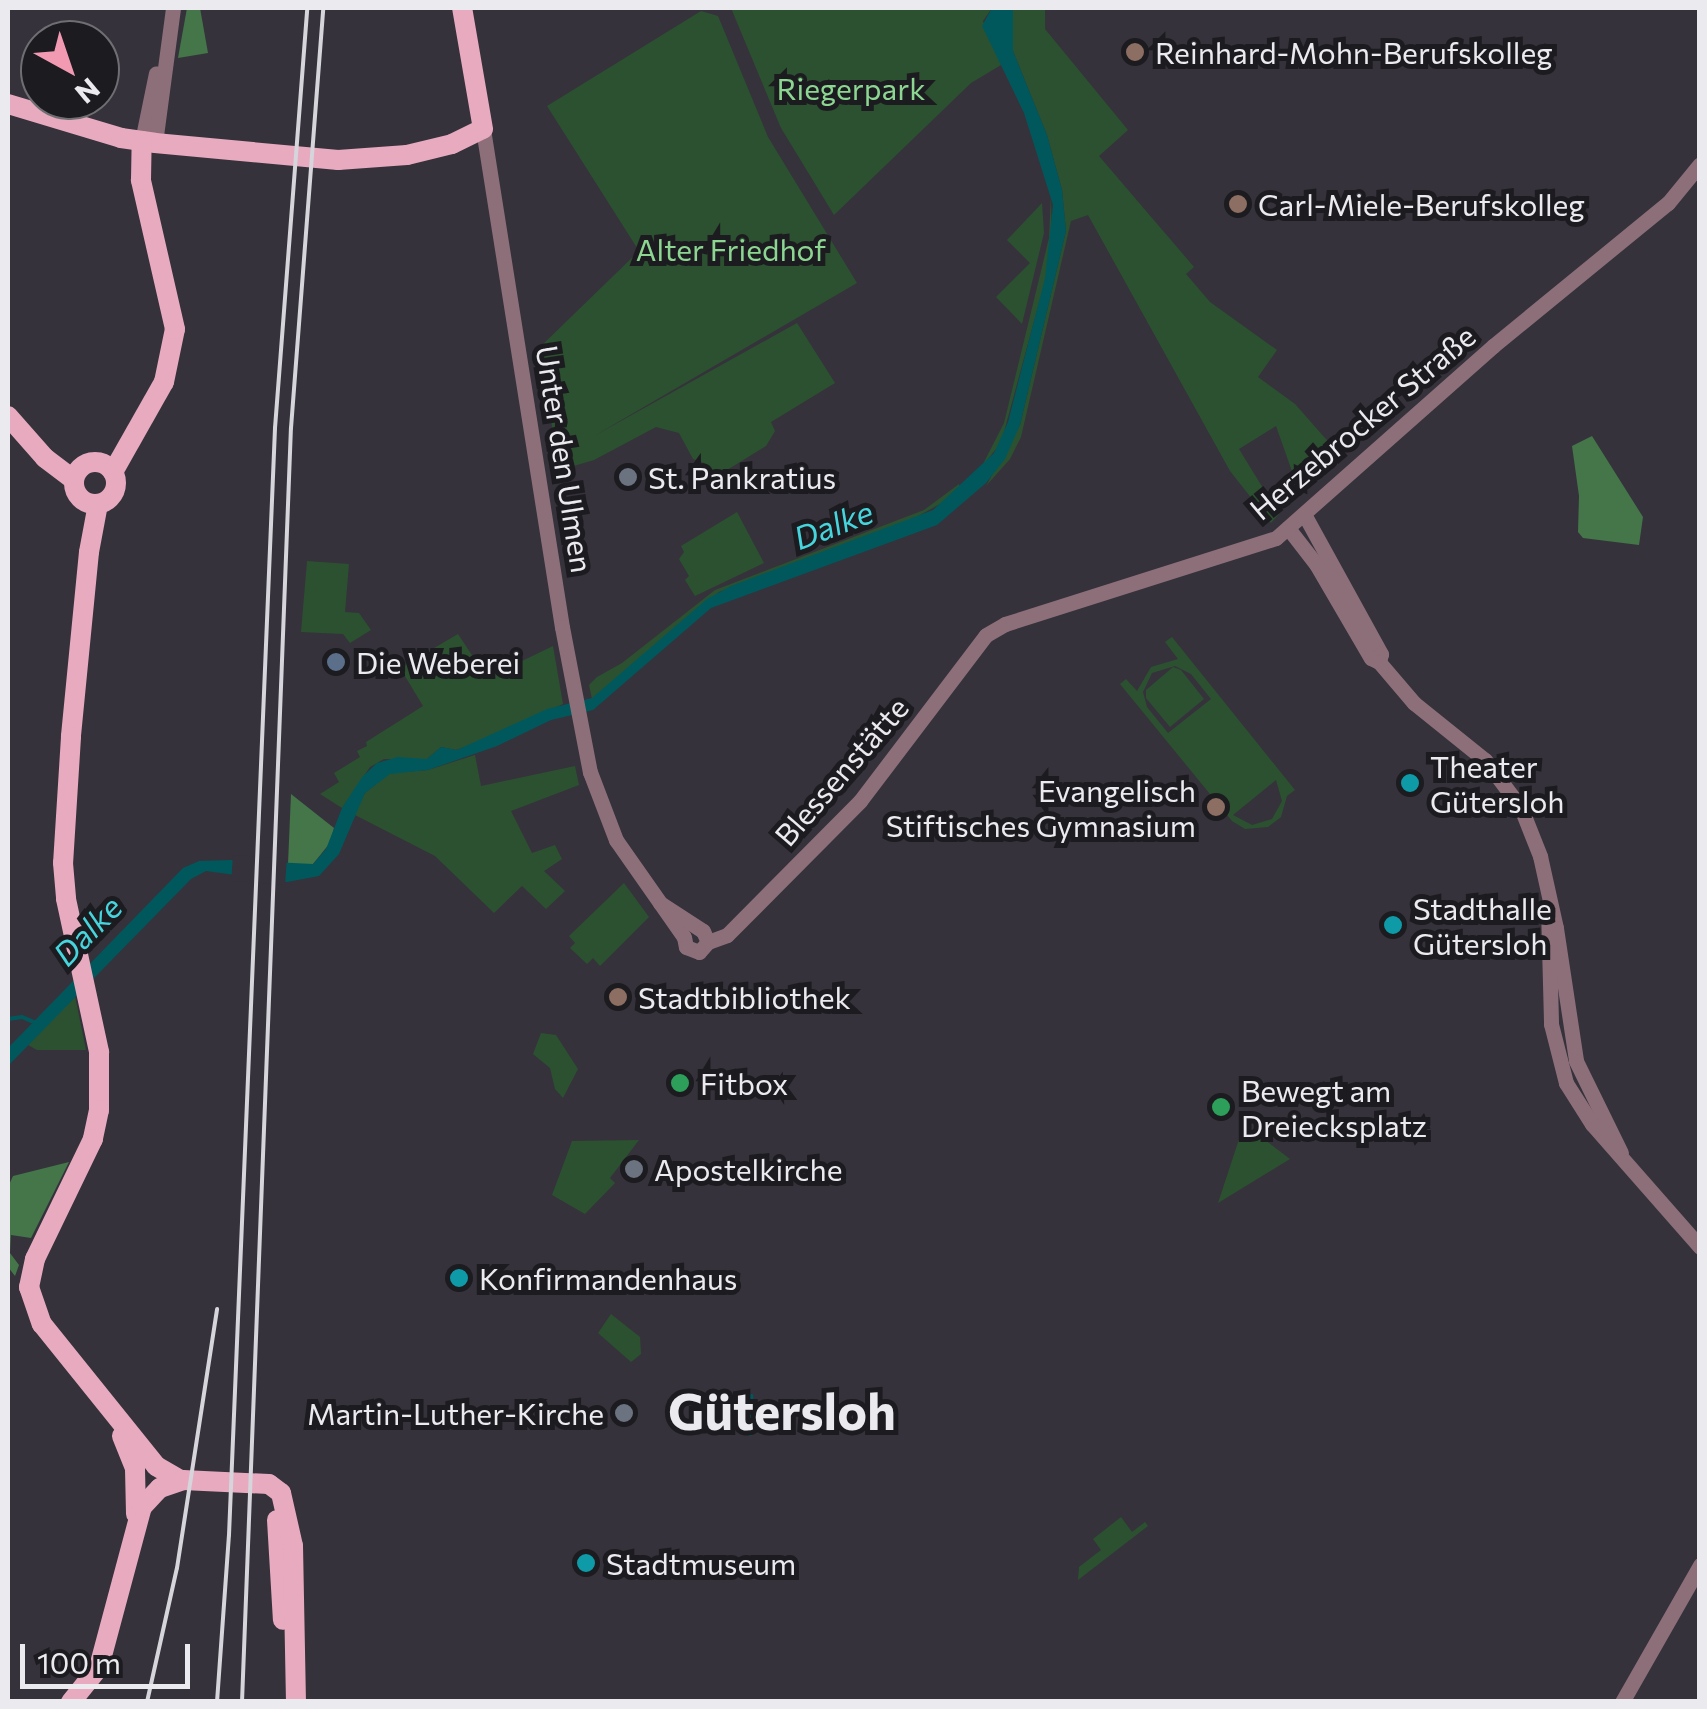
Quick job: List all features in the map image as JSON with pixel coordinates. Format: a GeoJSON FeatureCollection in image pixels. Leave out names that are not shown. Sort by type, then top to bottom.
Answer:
{"type":"FeatureCollection","features":[{"type":"Feature","properties":{"kind":"main road","name":"Unter den Ulmen"},"geometry":{"type":"LineString","coordinates":[[462,8],[482,130]]}},
{"type":"Feature","properties":{"kind":"main road"},"geometry":{"type":"LineString","coordinates":[[8,104],[148,142],[362,160],[421,152],[482,130]]}},
{"type":"Feature","properties":{"kind":"main road"},"geometry":{"type":"LineString","coordinates":[[92,504],[76,493],[92,471],[138,427],[164,382],[175,330],[147,207],[148,142]]}},
{"type":"Feature","properties":{"kind":"main road"},"geometry":{"type":"LineString","coordinates":[[13,422],[92,471],[114,492],[92,504]]}},
{"type":"Feature","properties":{"kind":"main road"},"geometry":{"type":"LineString","coordinates":[[92,504],[63,863],[66,900],[99,1052],[99,1110],[92,1139],[35,1259],[29,1287],[42,1324],[169,1486]]}},
{"type":"Feature","properties":{"kind":"main road"},"geometry":{"type":"LineString","coordinates":[[85,1702],[110,1672],[142,1522],[135,1469],[113,1420],[93,1388]]}},
{"type":"Feature","properties":{"kind":"main road"},"geometry":{"type":"LineString","coordinates":[[113,1420],[169,1486],[263,1490],[273,1496],[286,1702]]}},
{"type":"Feature","properties":{"kind":"main road"},"geometry":{"type":"LineString","coordinates":[[142,1522],[169,1486]]}},
{"type":"Feature","properties":{"kind":"main road"},"geometry":{"type":"LineString","coordinates":[[71,1702],[99,1667],[142,1522],[169,1486]]}},
{"type":"Feature","properties":{"kind":"main road"},"geometry":{"type":"LineString","coordinates":[[169,1486],[274,1486],[286,1504],[293,1546],[296,1702]]}},
{"type":"Feature","properties":{"kind":"street"},"geometry":{"type":"LineString","coordinates":[[148,142],[173,8]]}},
{"type":"Feature","properties":{"kind":"street","name":"Unter den Ulmen"},"geometry":{"type":"LineString","coordinates":[[482,130],[590,772],[607,821],[627,860],[660,903],[696,936]]}},
{"type":"Feature","properties":{"kind":"street","name":"Herzebrocker Straße"},"geometry":{"type":"LineString","coordinates":[[1005,624],[1272,540],[1493,346],[1668,204],[1700,164]]}},
{"type":"Feature","properties":{"kind":"street"},"geometry":{"type":"LineString","coordinates":[[1304,514],[1380,654],[1379,662]]}},
{"type":"Feature","properties":{"kind":"street"},"geometry":{"type":"LineString","coordinates":[[1288,528],[1316,564],[1371,658],[1379,662],[1406,696],[1477,752],[1510,789],[1533,834],[1556,928],[1572,1049],[1582,1080],[1621,1153]]}},
{"type":"Feature","properties":{"kind":"street","name":"Blessenstätte"},"geometry":{"type":"LineString","coordinates":[[696,936],[727,934],[860,801],[979,643],[1005,624]]}},
{"type":"Feature","properties":{"kind":"street"},"geometry":{"type":"LineString","coordinates":[[1549,903],[1546,929],[1554,1048],[1577,1105],[1700,1247]]}},
{"type":"Feature","properties":{"kind":"street"},"geometry":{"type":"LineString","coordinates":[[1622,1702],[1700,1566]]}},
{"type":"Feature","properties":{"kind":"green space"},"geometry":{"type":"Polygon","coordinates":[[[187,8],[200,8],[208,53],[178,58],[187,8]]]}},
{"type":"Feature","properties":{"kind":"green space","name":"Riegerpark"},"geometry":{"type":"Polygon","coordinates":[[[731,8],[992,8],[983,21],[1001,65],[971,83],[834,215],[781,128],[731,8]]]}},
{"type":"Feature","properties":{"kind":"green space"},"geometry":{"type":"Polygon","coordinates":[[[1013,8],[1045,8],[1045,29],[1128,130],[1099,156],[1194,267],[1186,274],[1210,302],[1277,350],[1258,377],[1295,404],[1340,455],[1300,494],[1276,426],[1239,449],[1279,514],[1271,523],[1230,471],[1088,215],[1071,221],[1021,437],[1010,459],[986,486],[1020,425],[1066,231],[1062,190],[1047,135],[1013,51],[1013,8]]]}},
{"type":"Feature","properties":{"kind":"green space","name":"Alter Friedhof"},"geometry":{"type":"Polygon","coordinates":[[[701,11],[718,16],[768,137],[857,283],[594,436],[797,323],[835,383],[771,422],[775,431],[766,446],[714,478],[704,463],[693,459],[679,433],[656,427],[594,460],[560,470],[538,349],[639,251],[547,106],[701,11]]]}},
{"type":"Feature","properties":{"kind":"green space"},"geometry":{"type":"Polygon","coordinates":[[[1051,195],[1052,248],[1046,277],[1001,443],[982,466],[1004,423],[1049,238],[1051,195]]]}},
{"type":"Feature","properties":{"kind":"green space"},"geometry":{"type":"Polygon","coordinates":[[[1042,203],[1044,233],[1022,324],[996,297],[1030,263],[1007,240],[1042,203]]]}},
{"type":"Feature","properties":{"kind":"green space"},"geometry":{"type":"Polygon","coordinates":[[[1592,436],[1643,517],[1639,545],[1583,538],[1578,532],[1579,496],[1572,446],[1592,436]]]}},
{"type":"Feature","properties":{"kind":"green space"},"geometry":{"type":"Polygon","coordinates":[[[959,484],[949,499],[911,520],[719,592],[592,699],[589,685],[597,677],[622,663],[715,590],[924,510],[959,484]]]}},
{"type":"Feature","properties":{"kind":"green space"},"geometry":{"type":"Polygon","coordinates":[[[737,512],[764,563],[695,596],[679,559],[684,552],[681,546],[737,512]]]}},
{"type":"Feature","properties":{"kind":"green space"},"geometry":{"type":"Polygon","coordinates":[[[307,561],[349,564],[345,612],[359,613],[371,630],[350,643],[343,634],[301,632],[307,561]]]}},
{"type":"Feature","properties":{"kind":"green space"},"geometry":{"type":"Polygon","coordinates":[[[458,634],[487,678],[553,646],[563,704],[483,741],[456,750],[441,747],[427,759],[384,759],[370,767],[342,808],[320,794],[339,782],[334,773],[360,757],[357,751],[367,746],[366,742],[423,706],[400,668],[458,634]]]}},
{"type":"Feature","properties":{"kind":"green space"},"geometry":{"type":"Polygon","coordinates":[[[1172,637],[1295,790],[1287,796],[1281,817],[1268,827],[1245,829],[1232,821],[1120,684],[1126,679],[1137,691],[1151,667],[1178,659],[1165,642],[1172,637]],[[1175,666],[1152,673],[1143,692],[1147,707],[1168,733],[1211,699],[1191,674],[1175,666]],[[1276,780],[1233,815],[1252,825],[1272,819],[1282,801],[1276,780]]]}},
{"type":"Feature","properties":{"kind":"green space"},"geometry":{"type":"Polygon","coordinates":[[[1173,667],[1181,670],[1204,699],[1170,727],[1146,698],[1146,690],[1173,667]]]}},
{"type":"Feature","properties":{"kind":"green space"},"geometry":{"type":"Polygon","coordinates":[[[475,755],[481,786],[575,766],[579,785],[511,811],[532,853],[555,845],[562,859],[544,871],[565,891],[546,909],[522,886],[494,913],[435,856],[353,814],[365,793],[390,773],[428,770],[475,755]]]}},
{"type":"Feature","properties":{"kind":"green space"},"geometry":{"type":"Polygon","coordinates":[[[291,794],[334,828],[330,843],[313,864],[288,864],[291,794]]]}},
{"type":"Feature","properties":{"kind":"green space"},"geometry":{"type":"Polygon","coordinates":[[[624,883],[649,917],[600,966],[593,958],[587,964],[570,948],[575,943],[569,936],[624,883]]]}},
{"type":"Feature","properties":{"kind":"green space"},"geometry":{"type":"Polygon","coordinates":[[[75,996],[86,1050],[37,1050],[28,1045],[75,996]]]}},
{"type":"Feature","properties":{"kind":"green space"},"geometry":{"type":"Polygon","coordinates":[[[541,1033],[556,1035],[578,1069],[563,1098],[555,1089],[550,1068],[533,1054],[541,1033]]]}},
{"type":"Feature","properties":{"kind":"green space"},"geometry":{"type":"Polygon","coordinates":[[[1244,1124],[1290,1159],[1218,1203],[1244,1124]]]}},
{"type":"Feature","properties":{"kind":"green space"},"geometry":{"type":"Polygon","coordinates":[[[639,1140],[610,1178],[615,1183],[585,1214],[552,1195],[572,1141],[639,1140]]]}},
{"type":"Feature","properties":{"kind":"green space"},"geometry":{"type":"Polygon","coordinates":[[[69,1162],[31,1238],[11,1235],[10,1253],[19,1265],[15,1276],[8,1267],[8,1187],[13,1176],[69,1162]]]}},
{"type":"Feature","properties":{"kind":"green space"},"geometry":{"type":"Polygon","coordinates":[[[611,1314],[640,1337],[641,1354],[631,1362],[598,1333],[611,1314]]]}},
{"type":"Feature","properties":{"kind":"green space"},"geometry":{"type":"Polygon","coordinates":[[[1121,1517],[1132,1532],[1145,1522],[1148,1526],[1078,1580],[1079,1567],[1101,1550],[1093,1539],[1121,1517]]]}},
{"type":"Feature","properties":{"kind":"water"},"geometry":{"type":"Polygon","coordinates":[[[992,8],[1013,8],[1013,51],[1047,135],[1062,190],[1066,231],[1020,425],[1005,459],[986,483],[937,525],[711,608],[593,710],[551,720],[497,746],[428,770],[390,774],[365,793],[339,854],[319,876],[287,882],[206,871],[191,879],[8,1066],[8,1048],[183,868],[199,861],[231,860],[313,864],[326,849],[342,808],[362,777],[377,763],[398,757],[427,759],[441,747],[457,750],[547,709],[592,698],[707,599],[731,586],[933,510],[994,453],[1008,422],[1045,278],[1053,205],[1024,113],[982,26],[992,8]]]}},
{"type":"Feature","properties":{"kind":"pier"},"geometry":{"type":"Polygon","coordinates":[[[233,855],[287,859],[285,885],[231,881],[233,855]]]}},
{"type":"Feature","properties":{"kind":"waterway"},"geometry":{"type":"LineString","coordinates":[[8,1019],[22,1017],[36,1023]]}},
{"type":"Feature","properties":{"kind":"waterway"},"geometry":{"type":"LineString","coordinates":[[750,1434],[751,1396]]}},
{"type":"Feature","properties":{"kind":"railway"},"geometry":{"type":"LineString","coordinates":[[217,1702],[229,1535],[275,428],[307,8]]}},
{"type":"Feature","properties":{"kind":"railway"},"geometry":{"type":"LineString","coordinates":[[242,1702],[291,428],[323,8]]}},
{"type":"Feature","properties":{"kind":"railway"},"geometry":{"type":"LineString","coordinates":[[147,1702],[177,1568],[217,1309]]}},
{"type":"Feature","properties":{"kind":"place","name":"Reinhard-Mohn-Berufskolleg"},"geometry":{"type":"Point","coordinates":[1135,52]}},
{"type":"Feature","properties":{"kind":"place","name":"Carl-Miele-Berufskolleg"},"geometry":{"type":"Point","coordinates":[1238,204]}},
{"type":"Feature","properties":{"kind":"place","name":"St. Pankratius"},"geometry":{"type":"Point","coordinates":[628,477]}},
{"type":"Feature","properties":{"kind":"place","name":"Die Weberei"},"geometry":{"type":"Point","coordinates":[336,662]}},
{"type":"Feature","properties":{"kind":"place","name":"Theater Gütersloh"},"geometry":{"type":"Point","coordinates":[1410,783]}},
{"type":"Feature","properties":{"kind":"place","name":"Evangelisch Stiftisches Gymnasium"},"geometry":{"type":"Point","coordinates":[1216,807]}},
{"type":"Feature","properties":{"kind":"place","name":"Stadthalle Gütersloh"},"geometry":{"type":"Point","coordinates":[1393,925]}},
{"type":"Feature","properties":{"kind":"place","name":"Stadtbibliothek"},"geometry":{"type":"Point","coordinates":[618,997]}},
{"type":"Feature","properties":{"kind":"place","name":"Fitbox"},"geometry":{"type":"Point","coordinates":[680,1083]}},
{"type":"Feature","properties":{"kind":"place","name":"Bewegt am Dreiecksplatz"},"geometry":{"type":"Point","coordinates":[1221,1107]}},
{"type":"Feature","properties":{"kind":"place","name":"Apostelkirche"},"geometry":{"type":"Point","coordinates":[634,1169]}},
{"type":"Feature","properties":{"kind":"place","name":"Konfirmandenhaus"},"geometry":{"type":"Point","coordinates":[459,1278]}},
{"type":"Feature","properties":{"kind":"place","name":"Martin-Luther-Kirche"},"geometry":{"type":"Point","coordinates":[624,1413]}},
{"type":"Feature","properties":{"kind":"place","name":"Stadtmuseum"},"geometry":{"type":"Point","coordinates":[586,1563]}},
{"type":"Feature","properties":{"kind":"district","name":"Gütersloh"},"geometry":{"type":"Point","coordinates":[782,1410]}},
{"type":"Feature","properties":{"kind":"water label","name":"Dalke"},"geometry":{"type":"Point","coordinates":[833,524]}},
{"type":"Feature","properties":{"kind":"water label","name":"Dalke"},"geometry":{"type":"Point","coordinates":[87,930]}}]}
